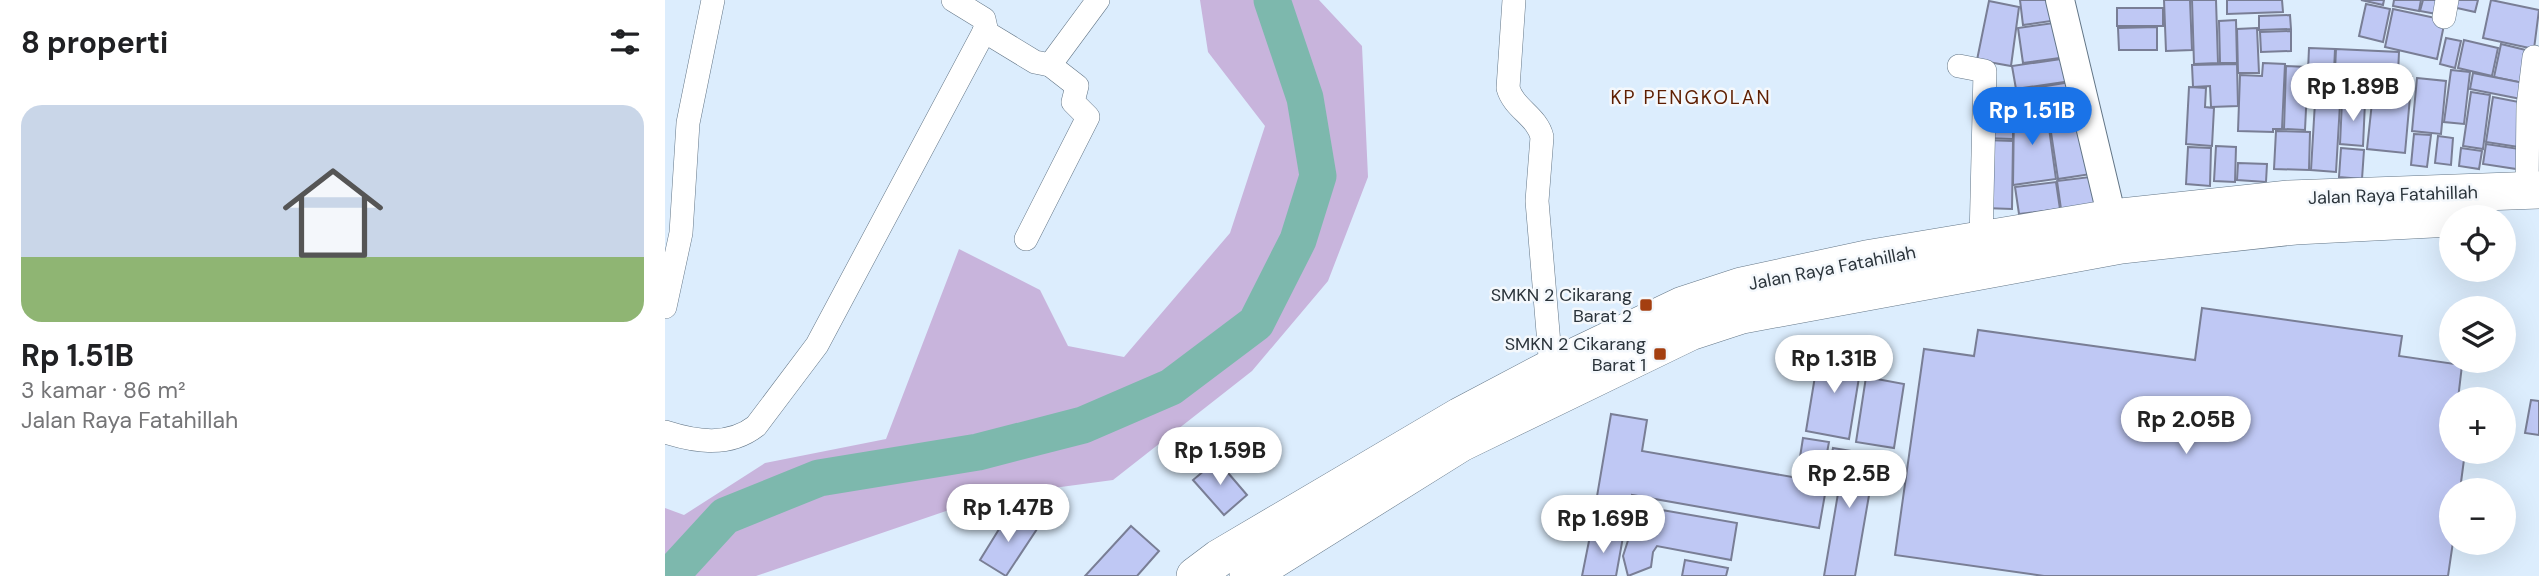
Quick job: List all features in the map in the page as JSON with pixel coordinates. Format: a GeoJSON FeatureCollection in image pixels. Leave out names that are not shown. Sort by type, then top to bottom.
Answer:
{"type":"FeatureCollection","features":[{"type":"Feature","properties":{"kind":"highway","name":"Jalan Raya Fatahillah"},"geometry":{"type":"LineString","coordinates":[[1195,576],[1219,558],[1459,416],[1551,368],[1683,306],[1741,286],[1851,262],[2112,218],[2289,199],[2535,198]]}},
{"type":"Feature","properties":{"kind":"highway","name":"Jalan Raya Fatahillah"},"geometry":{"type":"LineString","coordinates":[[2512,205],[2535,198]]}},
{"type":"Feature","properties":{"kind":"highway","name":"Jalan Raya Fatahillah"},"geometry":{"type":"LineString","coordinates":[[1248,576],[1461,443],[1677,338],[1742,315],[2121,245],[2295,226],[2439,219]]}},
{"type":"Feature","properties":{"kind":"street"},"geometry":{"type":"LineString","coordinates":[[665,307],[681,233],[688,123],[713,0]]}},
{"type":"Feature","properties":{"kind":"street"},"geometry":{"type":"LineString","coordinates":[[665,432],[724,441],[745,435],[756,426],[823,334],[984,31],[984,19],[953,0]]}},
{"type":"Feature","properties":{"kind":"street"},"geometry":{"type":"LineString","coordinates":[[1050,65],[1098,0]]}},
{"type":"Feature","properties":{"kind":"street"},"geometry":{"type":"LineString","coordinates":[[1514,0],[1509,88],[1511,99],[1534,120],[1542,136],[1537,201],[1551,368]]}},
{"type":"Feature","properties":{"kind":"street"},"geometry":{"type":"LineString","coordinates":[[2061,0],[2112,218]]}},
{"type":"Feature","properties":{"kind":"street"},"geometry":{"type":"LineString","coordinates":[[984,31],[1035,62],[1050,65],[1077,86],[1073,102],[1089,117],[1026,239]]}},
{"type":"Feature","properties":{"kind":"street"},"geometry":{"type":"LineString","coordinates":[[2534,57],[2528,106],[2535,198]]}},
{"type":"Feature","properties":{"kind":"street"},"geometry":{"type":"LineString","coordinates":[[1959,66],[1985,71],[1981,240]]}},
{"type":"Feature","properties":{"kind":"shaded area"},"geometry":{"type":"Polygon","coordinates":[[[1200,0],[1319,0],[1362,46],[1368,177],[1328,281],[1252,371],[1113,480],[987,497],[756,576],[665,576],[665,508],[684,515],[765,463],[886,439],[959,249],[1040,290],[1068,346],[1124,357],[1230,233],[1265,126],[1208,52],[1200,0]]]}},
{"type":"Feature","properties":{"kind":"building"},"geometry":{"type":"Polygon","coordinates":[[[2020,0],[2056,0],[2058,20],[2023,25],[2020,0]]]}},
{"type":"Feature","properties":{"kind":"building"},"geometry":{"type":"Polygon","coordinates":[[[2164,0],[2190,0],[2192,50],[2166,51],[2164,0]]]}},
{"type":"Feature","properties":{"kind":"building"},"geometry":{"type":"Polygon","coordinates":[[[2192,0],[2216,0],[2218,63],[2194,64],[2192,0]]]}},
{"type":"Feature","properties":{"kind":"building"},"geometry":{"type":"Polygon","coordinates":[[[2227,0],[2282,0],[2283,12],[2227,14],[2227,0]]]}},
{"type":"Feature","properties":{"kind":"building"},"geometry":{"type":"Polygon","coordinates":[[[2361,0],[2384,0],[2383,5],[2361,0]]]}},
{"type":"Feature","properties":{"kind":"building"},"geometry":{"type":"Polygon","coordinates":[[[2394,0],[2421,0],[2419,11],[2393,6],[2394,0]]]}},
{"type":"Feature","properties":{"kind":"building"},"geometry":{"type":"Polygon","coordinates":[[[2423,0],[2446,0],[2442,15],[2420,11],[2423,0]]]}},
{"type":"Feature","properties":{"kind":"building"},"geometry":{"type":"Polygon","coordinates":[[[2449,0],[2478,0],[2475,12],[2448,6],[2449,0]]]}},
{"type":"Feature","properties":{"kind":"building"},"geometry":{"type":"Polygon","coordinates":[[[2491,0],[2539,10],[2534,49],[2483,38],[2491,0]]]}},
{"type":"Feature","properties":{"kind":"building"},"geometry":{"type":"Polygon","coordinates":[[[1989,1],[2019,7],[2011,66],[1977,60],[1989,1]]]}},
{"type":"Feature","properties":{"kind":"building"},"geometry":{"type":"Polygon","coordinates":[[[2366,4],[2390,9],[2383,42],[2359,36],[2366,4]]]}},
{"type":"Feature","properties":{"kind":"building"},"geometry":{"type":"Polygon","coordinates":[[[2117,8],[2163,8],[2163,26],[2117,26],[2117,8]]]}},
{"type":"Feature","properties":{"kind":"building"},"geometry":{"type":"Polygon","coordinates":[[[2393,9],[2445,20],[2437,59],[2385,47],[2393,9]]]}},
{"type":"Feature","properties":{"kind":"building"},"geometry":{"type":"Polygon","coordinates":[[[2290,15],[2291,29],[2259,30],[2259,16],[2290,15]]]}},
{"type":"Feature","properties":{"kind":"building"},"geometry":{"type":"Polygon","coordinates":[[[2236,20],[2237,63],[2220,63],[2219,21],[2236,20]]]}},
{"type":"Feature","properties":{"kind":"building"},"geometry":{"type":"Polygon","coordinates":[[[2061,22],[2067,57],[2023,63],[2018,28],[2061,22]]]}},
{"type":"Feature","properties":{"kind":"building"},"geometry":{"type":"Polygon","coordinates":[[[2157,27],[2157,50],[2119,50],[2118,28],[2157,27]]]}},
{"type":"Feature","properties":{"kind":"building"},"geometry":{"type":"Polygon","coordinates":[[[2257,28],[2259,73],[2238,73],[2237,29],[2257,28]]]}},
{"type":"Feature","properties":{"kind":"building"},"geometry":{"type":"Polygon","coordinates":[[[2291,31],[2291,51],[2261,52],[2260,32],[2291,31]]]}},
{"type":"Feature","properties":{"kind":"building"},"geometry":{"type":"Polygon","coordinates":[[[2446,38],[2461,41],[2455,68],[2440,64],[2446,38]]]}},
{"type":"Feature","properties":{"kind":"building"},"geometry":{"type":"Polygon","coordinates":[[[2464,40],[2498,48],[2492,76],[2458,68],[2464,40]]]}},
{"type":"Feature","properties":{"kind":"building"},"geometry":{"type":"Polygon","coordinates":[[[2501,44],[2534,52],[2528,84],[2494,77],[2501,44]]]}},
{"type":"Feature","properties":{"kind":"building"},"geometry":{"type":"Polygon","coordinates":[[[2309,48],[2335,49],[2334,72],[2308,71],[2309,48]]]}},
{"type":"Feature","properties":{"kind":"building"},"geometry":{"type":"Polygon","coordinates":[[[2336,49],[2399,52],[2398,74],[2335,71],[2336,49]]]}},
{"type":"Feature","properties":{"kind":"building"},"geometry":{"type":"Polygon","coordinates":[[[2068,58],[2071,81],[2016,89],[2012,66],[2068,58]]]}},
{"type":"Feature","properties":{"kind":"building"},"geometry":{"type":"Polygon","coordinates":[[[2263,63],[2285,64],[2282,129],[2273,129],[2273,132],[2238,131],[2240,75],[2262,76],[2263,63]]]}},
{"type":"Feature","properties":{"kind":"building"},"geometry":{"type":"Polygon","coordinates":[[[2237,64],[2238,106],[2211,107],[2210,86],[2193,87],[2192,65],[2237,64]]]}},
{"type":"Feature","properties":{"kind":"building"},"geometry":{"type":"Polygon","coordinates":[[[2286,66],[2308,67],[2305,130],[2284,129],[2286,66]]]}},
{"type":"Feature","properties":{"kind":"building"},"geometry":{"type":"Polygon","coordinates":[[[2451,70],[2470,72],[2464,124],[2444,122],[2451,70]]]}},
{"type":"Feature","properties":{"kind":"building"},"geometry":{"type":"Polygon","coordinates":[[[2308,72],[2332,73],[2331,96],[2307,95],[2308,72]]]}},
{"type":"Feature","properties":{"kind":"building"},"geometry":{"type":"Polygon","coordinates":[[[2333,73],[2369,75],[2368,97],[2332,95],[2333,73]]]}},
{"type":"Feature","properties":{"kind":"building"},"geometry":{"type":"Polygon","coordinates":[[[2372,73],[2412,77],[2410,96],[2370,92],[2372,73]]]}},
{"type":"Feature","properties":{"kind":"building"},"geometry":{"type":"Polygon","coordinates":[[[2473,73],[2529,84],[2526,100],[2470,89],[2473,73]]]}},
{"type":"Feature","properties":{"kind":"building"},"geometry":{"type":"Polygon","coordinates":[[[2417,78],[2446,81],[2441,134],[2412,131],[2417,78]]]}},
{"type":"Feature","properties":{"kind":"building"},"geometry":{"type":"Polygon","coordinates":[[[2071,82],[2074,100],[2018,108],[2015,91],[2071,82]]]}},
{"type":"Feature","properties":{"kind":"building"},"geometry":{"type":"Polygon","coordinates":[[[2189,87],[2206,88],[2205,107],[2214,108],[2212,146],[2186,144],[2189,87]]]}},
{"type":"Feature","properties":{"kind":"building"},"geometry":{"type":"Polygon","coordinates":[[[1986,91],[2013,91],[2013,139],[1985,138],[1986,91]]]}},
{"type":"Feature","properties":{"kind":"building"},"geometry":{"type":"Polygon","coordinates":[[[2471,92],[2490,95],[2483,149],[2463,146],[2471,92]]]}},
{"type":"Feature","properties":{"kind":"building"},"geometry":{"type":"Polygon","coordinates":[[[2373,93],[2410,97],[2405,153],[2367,149],[2373,93]]]}},
{"type":"Feature","properties":{"kind":"building"},"geometry":{"type":"Polygon","coordinates":[[[2493,97],[2524,103],[2525,148],[2486,142],[2493,97]]]}},
{"type":"Feature","properties":{"kind":"building"},"geometry":{"type":"Polygon","coordinates":[[[2081,101],[2091,174],[2058,179],[2047,106],[2081,101]]]}},
{"type":"Feature","properties":{"kind":"building"},"geometry":{"type":"Polygon","coordinates":[[[2342,101],[2365,102],[2363,146],[2340,144],[2342,101]]]}},
{"type":"Feature","properties":{"kind":"building"},"geometry":{"type":"Polygon","coordinates":[[[2315,102],[2340,104],[2336,172],[2311,170],[2315,102]]]}},
{"type":"Feature","properties":{"kind":"building"},"geometry":{"type":"Polygon","coordinates":[[[2046,106],[2056,179],[2013,185],[2014,110],[2046,106]]]}},
{"type":"Feature","properties":{"kind":"building"},"geometry":{"type":"Polygon","coordinates":[[[2276,131],[2310,132],[2309,170],[2274,169],[2276,131]]]}},
{"type":"Feature","properties":{"kind":"building"},"geometry":{"type":"Polygon","coordinates":[[[2414,134],[2431,135],[2427,167],[2411,165],[2414,134]]]}},
{"type":"Feature","properties":{"kind":"building"},"geometry":{"type":"Polygon","coordinates":[[[2438,136],[2453,138],[2451,165],[2435,163],[2438,136]]]}},
{"type":"Feature","properties":{"kind":"building"},"geometry":{"type":"Polygon","coordinates":[[[1985,140],[2013,141],[2012,209],[1984,208],[1985,140]]]}},
{"type":"Feature","properties":{"kind":"building"},"geometry":{"type":"Polygon","coordinates":[[[2486,144],[2526,150],[2523,170],[2483,164],[2486,144]]]}},
{"type":"Feature","properties":{"kind":"building"},"geometry":{"type":"Polygon","coordinates":[[[2216,146],[2236,147],[2235,182],[2214,181],[2216,146]]]}},
{"type":"Feature","properties":{"kind":"building"},"geometry":{"type":"Polygon","coordinates":[[[2188,147],[2211,148],[2210,186],[2186,184],[2188,147]]]}},
{"type":"Feature","properties":{"kind":"building"},"geometry":{"type":"Polygon","coordinates":[[[2341,148],[2364,150],[2362,179],[2339,177],[2341,148]]]}},
{"type":"Feature","properties":{"kind":"building"},"geometry":{"type":"Polygon","coordinates":[[[2461,148],[2482,151],[2479,169],[2459,166],[2461,148]]]}},
{"type":"Feature","properties":{"kind":"building"},"geometry":{"type":"Polygon","coordinates":[[[2238,163],[2267,164],[2266,182],[2237,180],[2238,163]]]}},
{"type":"Feature","properties":{"kind":"building"},"geometry":{"type":"Polygon","coordinates":[[[2098,176],[2102,204],[2061,209],[2057,181],[2098,176]]]}},
{"type":"Feature","properties":{"kind":"building"},"geometry":{"type":"Polygon","coordinates":[[[2056,182],[2060,209],[2019,214],[2015,187],[2056,182]]]}},
{"type":"Feature","properties":{"kind":"building"},"geometry":{"type":"Polygon","coordinates":[[[2202,308],[2402,336],[2399,356],[2439,362],[2439,373],[2461,373],[2459,387],[2439,387],[2439,464],[2463,464],[2462,478],[2439,478],[2439,555],[2451,555],[2448,576],[2044,576],[1895,555],[1924,349],[1974,356],[1978,330],[2195,360],[2202,308]]]}},
{"type":"Feature","properties":{"kind":"building"},"geometry":{"type":"Polygon","coordinates":[[[1819,352],[1862,359],[1849,439],[1806,431],[1819,352]]]}},
{"type":"Feature","properties":{"kind":"building"},"geometry":{"type":"Polygon","coordinates":[[[1866,377],[1904,384],[1894,448],[1856,442],[1866,377]]]}},
{"type":"Feature","properties":{"kind":"building"},"geometry":{"type":"Polygon","coordinates":[[[2531,400],[2539,401],[2539,435],[2525,433],[2531,400]]]}},
{"type":"Feature","properties":{"kind":"building"},"geometry":{"type":"Polygon","coordinates":[[[1611,414],[1647,420],[1642,451],[1827,483],[1819,528],[1632,495],[1628,520],[1594,514],[1611,414]]]}},
{"type":"Feature","properties":{"kind":"building"},"geometry":{"type":"Polygon","coordinates":[[[1803,438],[1829,442],[1823,474],[1798,470],[1803,438]]]}},
{"type":"Feature","properties":{"kind":"building"},"geometry":{"type":"Polygon","coordinates":[[[1833,448],[1876,455],[1855,576],[1824,576],[1841,476],[1828,473],[1833,448]]]}},
{"type":"Feature","properties":{"kind":"building"},"geometry":{"type":"Polygon","coordinates":[[[1217,460],[1247,495],[1224,515],[1193,480],[1217,460]]]}},
{"type":"Feature","properties":{"kind":"building"},"geometry":{"type":"Polygon","coordinates":[[[1662,510],[1737,523],[1731,560],[1657,546],[1653,552],[1651,567],[1628,576],[1623,556],[1632,528],[1662,510]]]}},
{"type":"Feature","properties":{"kind":"building"},"geometry":{"type":"Polygon","coordinates":[[[1009,513],[1037,529],[1006,576],[980,560],[1009,513]]]}},
{"type":"Feature","properties":{"kind":"building"},"geometry":{"type":"Polygon","coordinates":[[[1131,526],[1159,551],[1137,576],[1085,576],[1131,526]]]}},
{"type":"Feature","properties":{"kind":"building"},"geometry":{"type":"Polygon","coordinates":[[[1591,531],[1623,537],[1616,576],[1582,576],[1591,531]]]}},
{"type":"Feature","properties":{"kind":"building"},"geometry":{"type":"Polygon","coordinates":[[[1685,560],[1728,568],[1726,576],[1682,576],[1685,560]]]}},
{"type":"Feature","properties":{"kind":"waterway"},"geometry":{"type":"LineString","coordinates":[[670,576],[725,516],[819,478],[978,452],[1083,425],[1171,387],[1256,323],[1298,240],[1318,176],[1305,98],[1272,0]]}},
{"type":"Feature","properties":{"kind":"place","name":"SMKN 2 Cikarang Barat 2"},"geometry":{"type":"Point","coordinates":[1646,305]}},
{"type":"Feature","properties":{"kind":"place","name":"SMKN 2 Cikarang Barat 1"},"geometry":{"type":"Point","coordinates":[1660,354]}},
{"type":"Feature","properties":{"kind":"district","name":"KP PENGKOLAN"},"geometry":{"type":"Point","coordinates":[1691,97]}}]}
